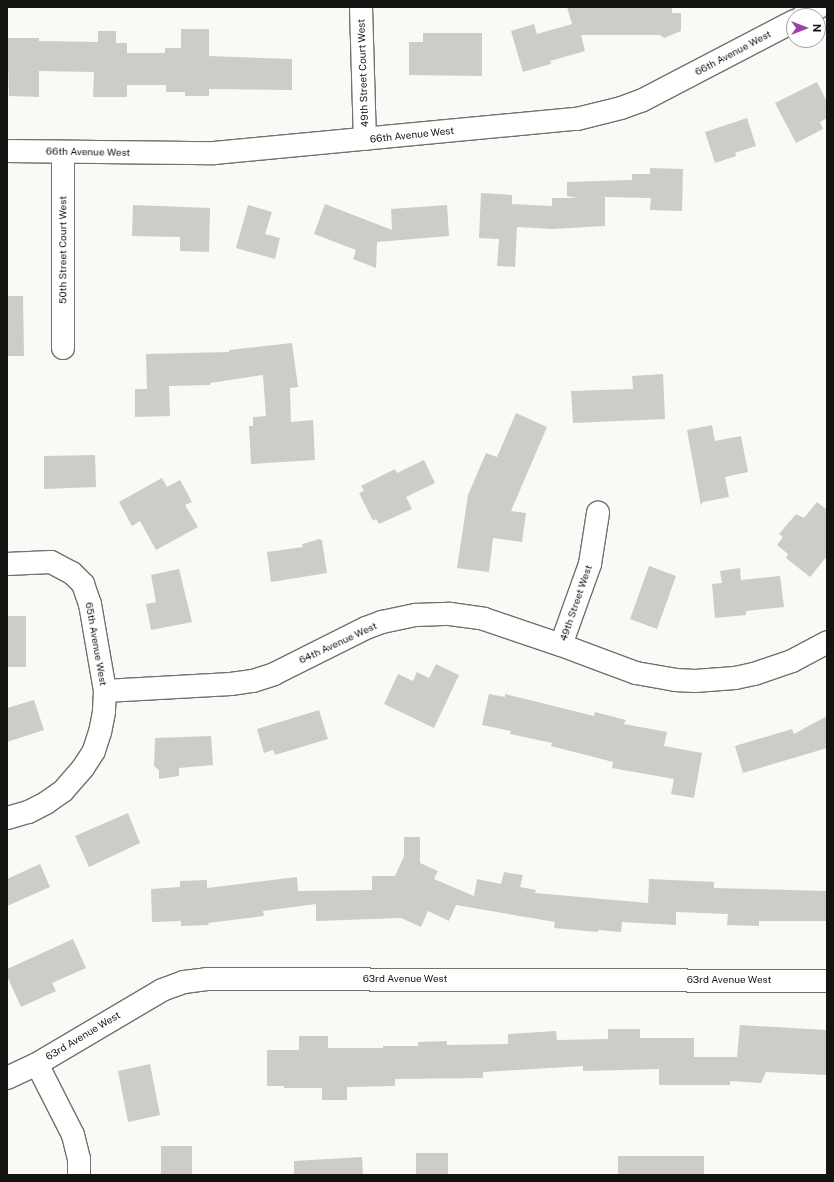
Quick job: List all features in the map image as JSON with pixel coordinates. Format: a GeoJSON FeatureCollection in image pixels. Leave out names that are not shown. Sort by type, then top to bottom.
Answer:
{"type":"FeatureCollection","features":[{"type":"Feature","properties":{"kind":"street","name":"49th Street Court West"},"geometry":{"type":"LineString","coordinates":[[361,7],[365,139]]}},
{"type":"Feature","properties":{"kind":"street","name":"66th Avenue West"},"geometry":{"type":"LineString","coordinates":[[7,151],[214,153],[577,119],[621,108],[665,90],[786,24]]}},
{"type":"Feature","properties":{"kind":"street","name":"50th Street Court West"},"geometry":{"type":"LineString","coordinates":[[63,152],[64,348]]}},
{"type":"Feature","properties":{"kind":"street","name":"49th Street West"},"geometry":{"type":"LineString","coordinates":[[561,645],[590,564],[598,513]]}},
{"type":"Feature","properties":{"kind":"street","name":"65th Avenue West"},"geometry":{"type":"LineString","coordinates":[[7,564],[51,562],[72,573],[83,584],[90,604],[104,691]]}},
{"type":"Feature","properties":{"kind":"street","name":"64th Avenue West"},"geometry":{"type":"LineString","coordinates":[[104,691],[231,684],[253,681],[274,674],[366,628],[416,615],[450,614],[484,619],[561,645],[636,673],[675,680],[695,681],[735,678],[754,674],[792,661],[827,642]]}},
{"type":"Feature","properties":{"kind":"street"},"geometry":{"type":"LineString","coordinates":[[7,818],[28,812],[46,803],[63,791],[83,768],[94,751],[100,732],[104,712],[104,691]]}},
{"type":"Feature","properties":{"kind":"street","name":"63rd Avenue West"},"geometry":{"type":"LineString","coordinates":[[7,1078],[37,1064],[162,990],[184,982],[207,979],[827,980]]}},
{"type":"Feature","properties":{"kind":"street"},"geometry":{"type":"LineString","coordinates":[[37,1064],[73,1135],[78,1159],[79,1175]]}},
{"type":"Feature","properties":{"kind":"building"},"geometry":{"type":"Polygon","coordinates":[[[567,7],[672,7],[672,13],[681,13],[681,31],[664,38],[660,35],[581,35],[585,51],[550,61],[551,64],[523,72],[511,31],[534,24],[537,34],[572,24],[567,7]]]}},
{"type":"Feature","properties":{"kind":"building"},"geometry":{"type":"Polygon","coordinates":[[[181,29],[209,29],[209,56],[292,59],[292,90],[209,89],[209,96],[185,96],[185,92],[166,92],[166,85],[127,85],[127,97],[93,97],[94,72],[39,71],[39,97],[9,96],[7,38],[39,38],[39,41],[98,42],[98,31],[116,31],[116,43],[127,43],[127,53],[165,53],[165,48],[181,48],[181,29]]]}},
{"type":"Feature","properties":{"kind":"building"},"geometry":{"type":"Polygon","coordinates":[[[423,33],[482,33],[482,76],[409,75],[409,42],[423,42],[423,33]]]}},
{"type":"Feature","properties":{"kind":"building"},"geometry":{"type":"Polygon","coordinates":[[[817,82],[827,102],[827,118],[820,122],[823,129],[796,143],[775,103],[817,82]]]}},
{"type":"Feature","properties":{"kind":"building"},"geometry":{"type":"Polygon","coordinates":[[[747,118],[756,146],[735,153],[736,156],[715,163],[705,132],[747,118]]]}},
{"type":"Feature","properties":{"kind":"building"},"geometry":{"type":"Polygon","coordinates":[[[650,168],[683,169],[682,211],[650,210],[651,198],[605,197],[605,226],[553,229],[517,227],[515,267],[497,266],[499,239],[479,238],[481,193],[512,195],[512,204],[552,206],[552,198],[577,198],[567,196],[567,182],[632,180],[632,174],[650,174],[650,168]]]}},
{"type":"Feature","properties":{"kind":"building"},"geometry":{"type":"Polygon","coordinates":[[[325,204],[392,230],[391,209],[447,205],[449,236],[377,242],[376,268],[353,259],[356,250],[314,234],[325,204]]]}},
{"type":"Feature","properties":{"kind":"building"},"geometry":{"type":"Polygon","coordinates":[[[133,205],[210,208],[209,252],[180,251],[180,237],[132,236],[133,205]]]}},
{"type":"Feature","properties":{"kind":"building"},"geometry":{"type":"Polygon","coordinates":[[[248,205],[272,212],[265,234],[280,238],[275,259],[236,248],[248,205]]]}},
{"type":"Feature","properties":{"kind":"building"},"geometry":{"type":"Polygon","coordinates":[[[7,296],[23,296],[24,356],[7,356],[7,296]]]}},
{"type":"Feature","properties":{"kind":"building"},"geometry":{"type":"Polygon","coordinates":[[[292,343],[298,387],[290,388],[291,422],[313,420],[315,460],[251,464],[249,426],[253,426],[253,417],[266,416],[263,375],[210,383],[210,385],[169,386],[170,416],[135,417],[135,389],[147,389],[146,354],[229,352],[229,350],[292,343]]]}},
{"type":"Feature","properties":{"kind":"building"},"geometry":{"type":"Polygon","coordinates":[[[663,374],[665,419],[573,423],[571,391],[633,389],[632,376],[663,374]]]}},
{"type":"Feature","properties":{"kind":"building"},"geometry":{"type":"Polygon","coordinates":[[[516,413],[547,427],[511,511],[526,513],[522,542],[493,538],[489,572],[457,568],[468,495],[486,453],[497,457],[516,413]]]}},
{"type":"Feature","properties":{"kind":"building"},"geometry":{"type":"Polygon","coordinates":[[[712,425],[715,441],[741,436],[748,472],[725,477],[729,497],[703,501],[701,506],[687,430],[712,425]]]}},
{"type":"Feature","properties":{"kind":"building"},"geometry":{"type":"Polygon","coordinates":[[[95,455],[96,487],[44,489],[44,456],[95,455]]]}},
{"type":"Feature","properties":{"kind":"building"},"geometry":{"type":"Polygon","coordinates":[[[424,460],[435,483],[406,497],[412,509],[379,524],[376,519],[373,521],[359,493],[364,491],[361,486],[395,469],[397,473],[424,460]]]}},
{"type":"Feature","properties":{"kind":"building"},"geometry":{"type":"Polygon","coordinates":[[[162,478],[167,487],[180,480],[192,502],[185,505],[198,527],[156,550],[140,521],[132,526],[119,502],[162,478]]]}},
{"type":"Feature","properties":{"kind":"building"},"geometry":{"type":"Polygon","coordinates":[[[817,502],[827,510],[827,556],[810,577],[786,558],[788,554],[777,545],[783,537],[779,534],[796,514],[804,518],[817,502]]]}},
{"type":"Feature","properties":{"kind":"building"},"geometry":{"type":"Polygon","coordinates":[[[320,539],[322,541],[327,573],[271,582],[267,552],[303,547],[302,544],[320,539]]]}},
{"type":"Feature","properties":{"kind":"building"},"geometry":{"type":"Polygon","coordinates":[[[649,566],[676,576],[657,629],[630,619],[649,566]]]}},
{"type":"Feature","properties":{"kind":"building"},"geometry":{"type":"Polygon","coordinates":[[[740,568],[741,580],[780,576],[784,607],[746,611],[746,615],[715,618],[712,584],[722,583],[720,571],[740,568]]]}},
{"type":"Feature","properties":{"kind":"building"},"geometry":{"type":"Polygon","coordinates":[[[179,569],[192,622],[151,630],[146,604],[156,602],[151,575],[179,569]]]}},
{"type":"Feature","properties":{"kind":"building"},"geometry":{"type":"Polygon","coordinates":[[[7,616],[26,616],[26,667],[7,667],[7,616]]]}},
{"type":"Feature","properties":{"kind":"building"},"geometry":{"type":"Polygon","coordinates":[[[436,664],[459,675],[434,728],[384,704],[398,674],[413,681],[417,672],[429,678],[436,664]]]}},
{"type":"Feature","properties":{"kind":"building"},"geometry":{"type":"Polygon","coordinates":[[[489,694],[505,697],[505,694],[594,716],[595,712],[626,720],[624,724],[667,732],[664,746],[702,753],[694,798],[671,794],[674,779],[612,768],[613,762],[551,746],[552,743],[510,734],[511,731],[482,725],[489,694]]]}},
{"type":"Feature","properties":{"kind":"building"},"geometry":{"type":"Polygon","coordinates":[[[34,700],[44,730],[7,742],[7,708],[34,700]]]}},
{"type":"Feature","properties":{"kind":"building"},"geometry":{"type":"Polygon","coordinates":[[[319,710],[328,739],[275,755],[273,750],[264,753],[257,729],[319,710]]]}},
{"type":"Feature","properties":{"kind":"building"},"geometry":{"type":"Polygon","coordinates":[[[827,716],[827,748],[743,773],[735,746],[792,729],[794,734],[827,716]]]}},
{"type":"Feature","properties":{"kind":"building"},"geometry":{"type":"Polygon","coordinates":[[[211,736],[213,765],[179,768],[179,776],[159,779],[159,770],[154,766],[155,738],[211,736]]]}},
{"type":"Feature","properties":{"kind":"building"},"geometry":{"type":"Polygon","coordinates":[[[128,813],[140,843],[89,867],[75,836],[128,813]]]}},
{"type":"Feature","properties":{"kind":"building"},"geometry":{"type":"Polygon","coordinates":[[[404,837],[420,837],[420,863],[438,871],[434,879],[474,896],[477,879],[501,884],[504,872],[523,875],[520,887],[536,890],[535,893],[648,903],[649,879],[714,882],[714,888],[827,891],[827,921],[759,921],[759,926],[727,925],[728,914],[676,912],[676,925],[622,922],[621,932],[598,930],[598,932],[554,928],[555,922],[456,905],[449,921],[428,911],[421,927],[401,918],[316,921],[316,904],[263,911],[264,916],[208,923],[209,925],[181,926],[181,921],[152,922],[151,889],[180,887],[180,881],[207,880],[207,888],[297,877],[298,891],[372,890],[372,876],[395,876],[404,856],[404,837]]]}},
{"type":"Feature","properties":{"kind":"building"},"geometry":{"type":"Polygon","coordinates":[[[40,864],[50,887],[7,906],[7,879],[40,864]]]}},
{"type":"Feature","properties":{"kind":"building"},"geometry":{"type":"Polygon","coordinates":[[[73,939],[86,968],[52,983],[56,991],[21,1007],[7,976],[7,969],[73,939]]]}},
{"type":"Feature","properties":{"kind":"building"},"geometry":{"type":"Polygon","coordinates":[[[740,1025],[827,1030],[827,1075],[766,1072],[761,1083],[730,1081],[730,1085],[659,1085],[659,1069],[583,1071],[583,1066],[483,1072],[483,1078],[395,1079],[395,1086],[347,1087],[347,1100],[322,1100],[322,1088],[284,1088],[284,1086],[267,1086],[267,1050],[299,1050],[299,1036],[328,1036],[328,1048],[383,1048],[383,1046],[418,1046],[418,1042],[447,1041],[447,1045],[508,1044],[508,1034],[556,1031],[557,1040],[608,1039],[608,1029],[640,1029],[640,1038],[694,1038],[694,1057],[737,1057],[740,1025]]]}},
{"type":"Feature","properties":{"kind":"building"},"geometry":{"type":"Polygon","coordinates":[[[150,1064],[160,1115],[128,1122],[118,1071],[150,1064]]]}},
{"type":"Feature","properties":{"kind":"building"},"geometry":{"type":"Polygon","coordinates":[[[161,1146],[192,1146],[192,1175],[161,1175],[161,1146]]]}},
{"type":"Feature","properties":{"kind":"building"},"geometry":{"type":"Polygon","coordinates":[[[416,1153],[448,1153],[448,1175],[416,1175],[416,1153]]]}},
{"type":"Feature","properties":{"kind":"building"},"geometry":{"type":"Polygon","coordinates":[[[618,1156],[704,1156],[704,1175],[618,1175],[618,1156]]]}},
{"type":"Feature","properties":{"kind":"building"},"geometry":{"type":"Polygon","coordinates":[[[362,1157],[363,1175],[294,1175],[294,1161],[362,1157]]]}}]}
